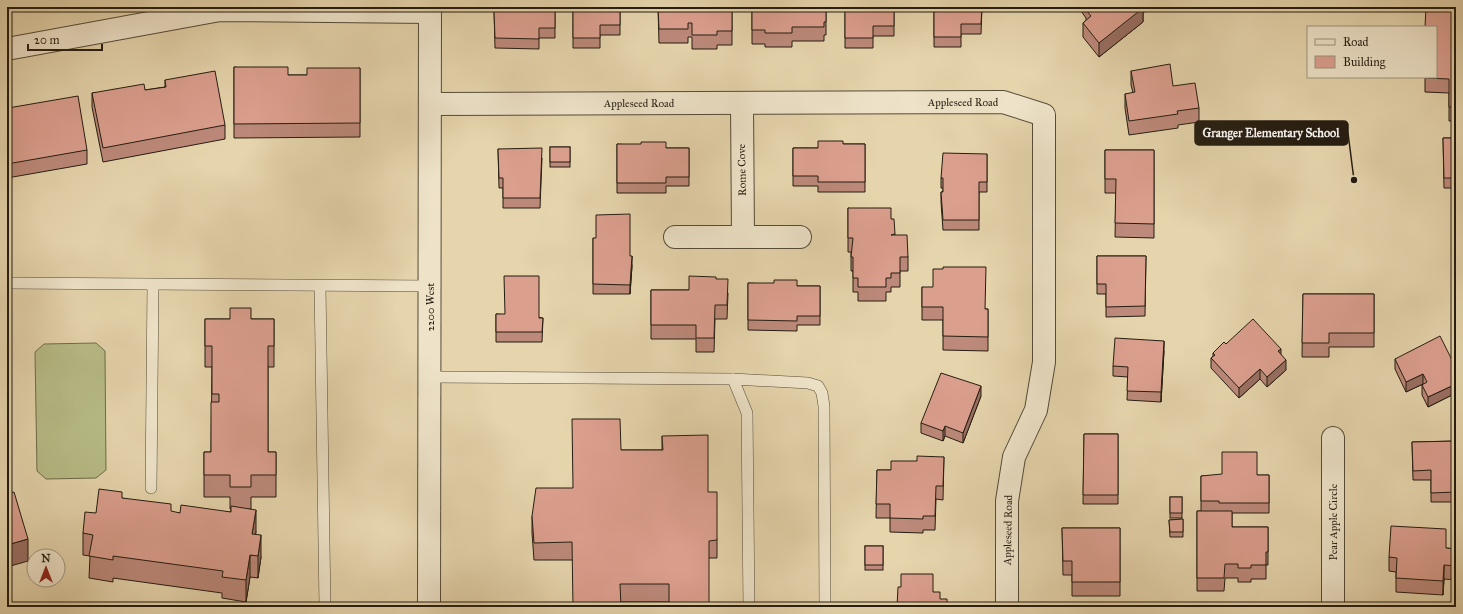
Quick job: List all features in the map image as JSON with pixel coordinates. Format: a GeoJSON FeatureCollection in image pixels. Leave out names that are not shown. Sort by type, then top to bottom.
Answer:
{"type":"FeatureCollection","features":[{"type":"Feature","properties":{"kind":"street"},"geometry":{"type":"LineString","coordinates":[[7,49],[220,10],[430,9]]}},
{"type":"Feature","properties":{"kind":"street","name":"2200 West"},"geometry":{"type":"LineString","coordinates":[[429,607],[430,9]]}},
{"type":"Feature","properties":{"kind":"street","name":"Appleseed Road"},"geometry":{"type":"LineString","coordinates":[[430,104],[1003,102],[1044,116],[1044,362],[1036,410],[1014,457],[1007,501],[1007,607]]}},
{"type":"Feature","properties":{"kind":"street","name":"Rome Cove"},"geometry":{"type":"LineString","coordinates":[[742,103],[744,237]]}},
{"type":"Feature","properties":{"kind":"street"},"geometry":{"type":"LineString","coordinates":[[675,237],[800,237]]}},
{"type":"Feature","properties":{"kind":"street","name":"Pear Apple Circle"},"geometry":{"type":"LineString","coordinates":[[1333,438],[1333,607]]}},
{"type":"Feature","properties":{"kind":"lane"},"geometry":{"type":"LineString","coordinates":[[7,283],[430,286]]}},
{"type":"Feature","properties":{"kind":"lane"},"geometry":{"type":"LineString","coordinates":[[151,488],[153,285]]}},
{"type":"Feature","properties":{"kind":"lane"},"geometry":{"type":"LineString","coordinates":[[320,286],[325,607]]}},
{"type":"Feature","properties":{"kind":"lane"},"geometry":{"type":"LineString","coordinates":[[430,377],[733,379],[808,383],[818,386],[822,393],[824,406],[825,607]]}},
{"type":"Feature","properties":{"kind":"lane"},"geometry":{"type":"LineString","coordinates":[[733,379],[747,413],[749,607]]}},
{"type":"Feature","properties":{"kind":"green space"},"geometry":{"type":"Polygon","coordinates":[[[96,343],[105,351],[106,470],[96,478],[46,479],[37,471],[35,352],[44,344],[96,343]]]}},
{"type":"Feature","properties":{"kind":"building"},"geometry":{"type":"Polygon","coordinates":[[[507,7],[539,7],[539,10],[555,10],[555,28],[539,28],[539,39],[495,38],[494,11],[507,11],[507,7]]]}},
{"type":"Feature","properties":{"kind":"building"},"geometry":{"type":"Polygon","coordinates":[[[573,7],[620,7],[620,25],[600,25],[600,38],[573,38],[573,7]]]}},
{"type":"Feature","properties":{"kind":"building"},"geometry":{"type":"Polygon","coordinates":[[[658,7],[732,7],[732,31],[717,31],[717,35],[692,35],[692,23],[688,23],[688,29],[659,29],[658,7]]]}},
{"type":"Feature","properties":{"kind":"building"},"geometry":{"type":"Polygon","coordinates":[[[752,7],[826,7],[826,22],[824,22],[824,27],[792,27],[792,33],[765,33],[765,30],[752,30],[752,7]]]}},
{"type":"Feature","properties":{"kind":"building"},"geometry":{"type":"Polygon","coordinates":[[[845,7],[894,7],[894,26],[873,26],[873,38],[845,38],[845,7]]]}},
{"type":"Feature","properties":{"kind":"building"},"geometry":{"type":"Polygon","coordinates":[[[934,7],[982,7],[981,24],[961,24],[961,37],[934,37],[934,7]]]}},
{"type":"Feature","properties":{"kind":"building"},"geometry":{"type":"Polygon","coordinates":[[[1089,7],[1143,8],[1099,43],[1083,23],[1091,16],[1086,10],[1089,7]]]}},
{"type":"Feature","properties":{"kind":"building"},"geometry":{"type":"Polygon","coordinates":[[[1426,7],[1456,7],[1456,107],[1449,107],[1449,79],[1425,78],[1437,78],[1437,26],[1425,26],[1426,7]]]}},
{"type":"Feature","properties":{"kind":"building"},"geometry":{"type":"Polygon","coordinates":[[[1170,64],[1173,86],[1195,83],[1199,108],[1177,111],[1178,114],[1129,121],[1125,94],[1135,92],[1131,71],[1170,64]]]}},
{"type":"Feature","properties":{"kind":"building"},"geometry":{"type":"Polygon","coordinates":[[[234,67],[288,67],[288,75],[307,75],[307,68],[360,68],[360,123],[234,124],[234,67]]]}},
{"type":"Feature","properties":{"kind":"building"},"geometry":{"type":"Polygon","coordinates":[[[215,71],[225,125],[103,148],[92,93],[144,84],[145,90],[166,87],[165,80],[215,71]]]}},
{"type":"Feature","properties":{"kind":"building"},"geometry":{"type":"Polygon","coordinates":[[[78,96],[87,150],[7,164],[8,108],[78,96]]]}},
{"type":"Feature","properties":{"kind":"building"},"geometry":{"type":"Polygon","coordinates":[[[1443,138],[1456,138],[1456,178],[1444,178],[1443,138]]]}},
{"type":"Feature","properties":{"kind":"building"},"geometry":{"type":"Polygon","coordinates":[[[818,141],[843,141],[843,144],[865,144],[865,182],[818,182],[818,176],[793,176],[793,148],[818,148],[818,141]]]}},
{"type":"Feature","properties":{"kind":"building"},"geometry":{"type":"Polygon","coordinates":[[[641,142],[666,142],[666,148],[689,148],[689,177],[666,177],[666,183],[617,183],[617,144],[641,144],[641,142]]]}},
{"type":"Feature","properties":{"kind":"building"},"geometry":{"type":"Polygon","coordinates":[[[550,147],[570,147],[570,162],[550,162],[550,147]]]}},
{"type":"Feature","properties":{"kind":"building"},"geometry":{"type":"Polygon","coordinates":[[[542,148],[540,198],[503,198],[503,178],[499,178],[498,149],[542,148]]]}},
{"type":"Feature","properties":{"kind":"building"},"geometry":{"type":"Polygon","coordinates":[[[1105,150],[1154,150],[1154,224],[1115,223],[1116,179],[1105,179],[1105,150]]]}},
{"type":"Feature","properties":{"kind":"building"},"geometry":{"type":"Polygon","coordinates":[[[943,153],[987,154],[987,182],[979,182],[979,220],[943,220],[941,192],[943,192],[943,178],[941,178],[943,153]]]}},
{"type":"Feature","properties":{"kind":"building"},"geometry":{"type":"Polygon","coordinates":[[[848,208],[891,208],[891,219],[894,219],[895,234],[891,235],[907,235],[908,257],[900,257],[900,273],[891,273],[891,278],[886,278],[886,287],[858,287],[858,278],[853,278],[853,257],[851,257],[853,238],[848,238],[848,208]]]}},
{"type":"Feature","properties":{"kind":"building"},"geometry":{"type":"Polygon","coordinates":[[[630,214],[630,256],[632,256],[630,285],[593,284],[593,238],[596,238],[596,215],[630,214]]]}},
{"type":"Feature","properties":{"kind":"building"},"geometry":{"type":"Polygon","coordinates":[[[1097,256],[1146,256],[1145,306],[1106,307],[1106,284],[1097,284],[1097,256]]]}},
{"type":"Feature","properties":{"kind":"building"},"geometry":{"type":"Polygon","coordinates":[[[943,267],[986,267],[985,309],[988,309],[988,337],[943,336],[943,307],[922,307],[922,287],[933,287],[933,269],[943,269],[943,267]]]}},
{"type":"Feature","properties":{"kind":"building"},"geometry":{"type":"Polygon","coordinates":[[[504,276],[539,276],[539,318],[543,318],[542,332],[496,332],[496,314],[505,314],[504,276]]]}},
{"type":"Feature","properties":{"kind":"building"},"geometry":{"type":"Polygon","coordinates":[[[689,276],[728,279],[727,305],[715,305],[714,338],[696,338],[696,325],[651,325],[651,290],[689,290],[689,276]]]}},
{"type":"Feature","properties":{"kind":"building"},"geometry":{"type":"Polygon","coordinates":[[[774,280],[797,280],[797,286],[820,286],[820,316],[797,316],[797,321],[748,320],[748,283],[774,283],[774,280]]]}},
{"type":"Feature","properties":{"kind":"building"},"geometry":{"type":"Polygon","coordinates":[[[1303,294],[1374,294],[1374,333],[1329,333],[1329,343],[1302,343],[1303,294]]]}},
{"type":"Feature","properties":{"kind":"building"},"geometry":{"type":"Polygon","coordinates":[[[230,308],[251,308],[251,319],[274,319],[274,346],[268,346],[268,452],[276,452],[276,475],[251,475],[251,487],[230,487],[230,475],[204,475],[204,452],[211,452],[211,402],[219,402],[219,394],[212,394],[212,346],[205,346],[205,319],[230,319],[230,308]]]}},
{"type":"Feature","properties":{"kind":"building"},"geometry":{"type":"Polygon","coordinates":[[[1253,319],[1281,349],[1278,351],[1286,360],[1267,377],[1260,369],[1239,388],[1211,358],[1215,355],[1213,353],[1224,342],[1226,344],[1253,319]]]}},
{"type":"Feature","properties":{"kind":"building"},"geometry":{"type":"Polygon","coordinates":[[[1440,336],[1456,368],[1456,384],[1428,397],[1422,385],[1427,382],[1423,374],[1406,382],[1395,359],[1440,336]]]}},
{"type":"Feature","properties":{"kind":"building"},"geometry":{"type":"Polygon","coordinates":[[[7,338],[11,338],[11,359],[7,359],[7,338]]]}},
{"type":"Feature","properties":{"kind":"building"},"geometry":{"type":"Polygon","coordinates":[[[1115,338],[1164,341],[1161,392],[1127,391],[1128,367],[1113,366],[1115,338]]]}},
{"type":"Feature","properties":{"kind":"building"},"geometry":{"type":"Polygon","coordinates":[[[941,373],[981,386],[963,433],[945,426],[943,431],[921,423],[941,373]]]}},
{"type":"Feature","properties":{"kind":"building"},"geometry":{"type":"Polygon","coordinates":[[[572,419],[620,419],[621,450],[663,450],[662,436],[708,435],[708,492],[717,492],[717,540],[709,541],[709,607],[669,607],[669,584],[620,584],[621,607],[573,607],[572,542],[534,543],[532,516],[536,488],[573,488],[572,419]]]}},
{"type":"Feature","properties":{"kind":"building"},"geometry":{"type":"Polygon","coordinates":[[[1084,434],[1118,434],[1118,495],[1083,495],[1084,434]]]}},
{"type":"Feature","properties":{"kind":"building"},"geometry":{"type":"Polygon","coordinates":[[[1456,441],[1456,492],[1431,493],[1431,470],[1413,471],[1412,442],[1456,441]]]}},
{"type":"Feature","properties":{"kind":"building"},"geometry":{"type":"Polygon","coordinates":[[[1222,452],[1257,452],[1257,475],[1269,475],[1269,503],[1219,503],[1219,501],[1201,501],[1201,476],[1222,474],[1222,452]]]}},
{"type":"Feature","properties":{"kind":"building"},"geometry":{"type":"Polygon","coordinates":[[[917,456],[944,457],[943,486],[936,486],[935,516],[923,516],[923,519],[890,518],[890,504],[876,504],[877,470],[891,470],[891,461],[917,461],[917,456]]]}},
{"type":"Feature","properties":{"kind":"building"},"geometry":{"type":"Polygon","coordinates":[[[99,489],[122,492],[122,498],[171,504],[171,511],[180,513],[181,505],[231,512],[231,506],[256,510],[252,534],[261,535],[258,556],[250,555],[246,580],[222,577],[223,571],[113,556],[113,560],[89,556],[93,535],[83,533],[85,512],[96,513],[99,489]]]}},
{"type":"Feature","properties":{"kind":"building"},"geometry":{"type":"Polygon","coordinates":[[[14,492],[28,539],[7,545],[7,494],[14,492]]]}},
{"type":"Feature","properties":{"kind":"building"},"geometry":{"type":"Polygon","coordinates":[[[1170,497],[1182,497],[1182,513],[1170,513],[1170,497]]]}},
{"type":"Feature","properties":{"kind":"building"},"geometry":{"type":"Polygon","coordinates":[[[1197,511],[1232,511],[1232,527],[1268,527],[1268,552],[1266,552],[1266,565],[1251,565],[1251,568],[1238,568],[1238,564],[1225,564],[1224,578],[1197,578],[1197,511]]]}},
{"type":"Feature","properties":{"kind":"building"},"geometry":{"type":"Polygon","coordinates":[[[1183,519],[1183,532],[1170,532],[1169,520],[1183,519]]]}},
{"type":"Feature","properties":{"kind":"building"},"geometry":{"type":"Polygon","coordinates":[[[1391,526],[1446,529],[1446,548],[1456,549],[1456,566],[1444,565],[1443,581],[1396,578],[1397,558],[1389,557],[1391,526]]]}},
{"type":"Feature","properties":{"kind":"building"},"geometry":{"type":"Polygon","coordinates":[[[1062,528],[1120,528],[1120,582],[1072,582],[1072,561],[1063,561],[1062,528]]]}},
{"type":"Feature","properties":{"kind":"building"},"geometry":{"type":"Polygon","coordinates":[[[865,546],[883,546],[883,565],[865,565],[865,546]]]}},
{"type":"Feature","properties":{"kind":"building"},"geometry":{"type":"Polygon","coordinates":[[[901,574],[933,574],[933,592],[940,592],[940,599],[947,599],[947,607],[897,607],[898,587],[901,587],[901,574]]]}},
{"type":"Feature","properties":{"kind":"place","name":"Granger Elementary School"},"geometry":{"type":"Point","coordinates":[1354,180]}}]}
